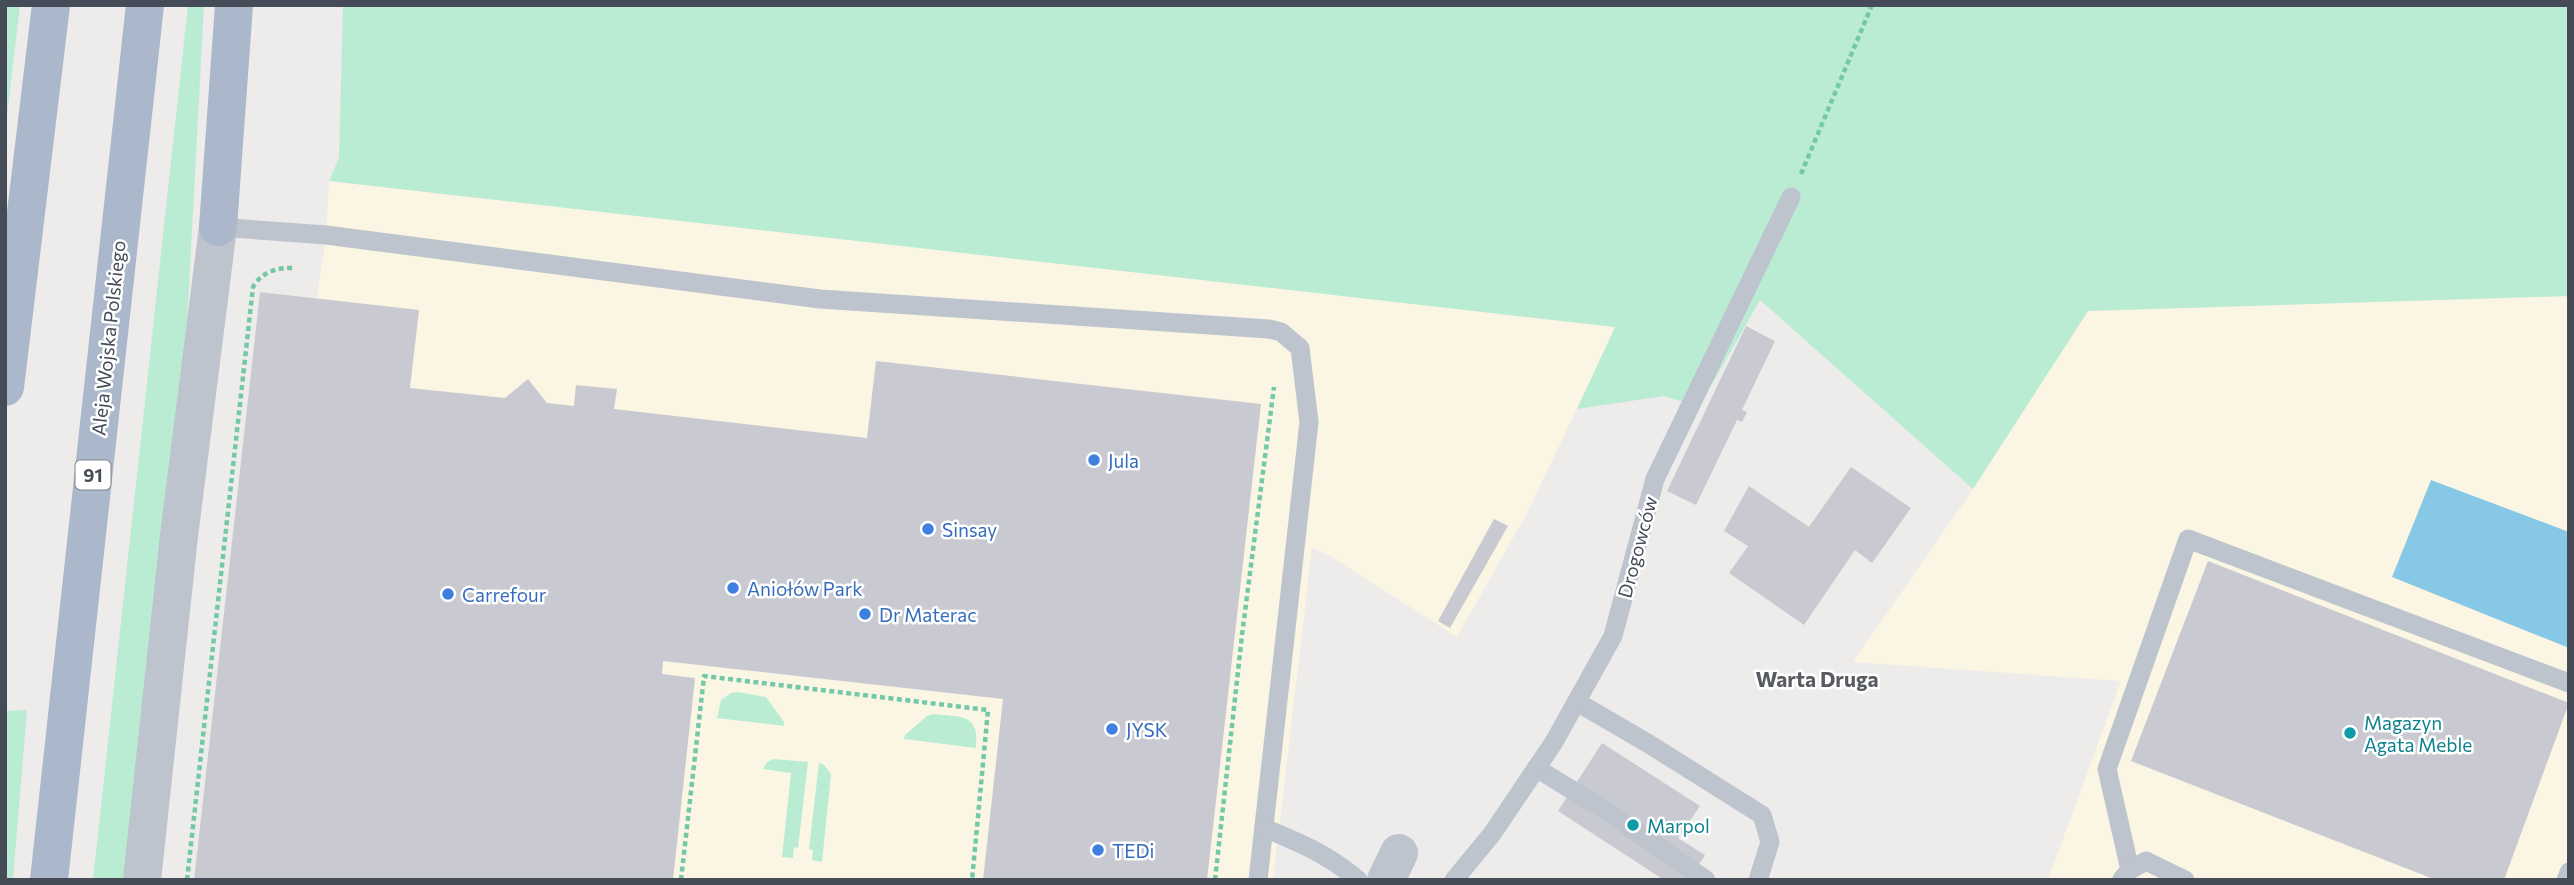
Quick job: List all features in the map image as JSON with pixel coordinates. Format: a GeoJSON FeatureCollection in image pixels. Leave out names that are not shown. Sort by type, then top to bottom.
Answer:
{"type":"FeatureCollection","features":[{"type":"Feature","properties":{"kind":"main road"},"geometry":{"type":"LineString","coordinates":[[5,387],[51,5]]}},
{"type":"Feature","properties":{"kind":"main road","name":"Aleja Wojska Polskiego"},"geometry":{"type":"LineString","coordinates":[[49,880],[145,5]]}},
{"type":"Feature","properties":{"kind":"main road"},"geometry":{"type":"LineString","coordinates":[[218,227],[234,5]]}},
{"type":"Feature","properties":{"kind":"street"},"geometry":{"type":"LineString","coordinates":[[142,880],[179,536],[218,227]]}},
{"type":"Feature","properties":{"kind":"lane","name":"Drogowców"},"geometry":{"type":"LineString","coordinates":[[1454,880],[1492,834],[1536,768],[1577,702],[1613,636],[1655,479],[1791,197]]}},
{"type":"Feature","properties":{"kind":"lane"},"geometry":{"type":"LineString","coordinates":[[218,227],[326,235],[820,299],[1269,329],[1281,332],[1300,348],[1309,422],[1258,880]]}},
{"type":"Feature","properties":{"kind":"lane"},"geometry":{"type":"LineString","coordinates":[[2185,880],[2146,861],[2126,875],[2107,769],[2188,539],[2569,683]]}},
{"type":"Feature","properties":{"kind":"lane"},"geometry":{"type":"LineString","coordinates":[[1577,702],[1762,814],[1770,842],[1758,880]]}},
{"type":"Feature","properties":{"kind":"lane"},"geometry":{"type":"LineString","coordinates":[[1536,768],[1608,812],[1706,880]]}},
{"type":"Feature","properties":{"kind":"lane"},"geometry":{"type":"LineString","coordinates":[[1264,828],[1307,845],[1335,861],[1358,880]]}},
{"type":"Feature","properties":{"kind":"lane"},"geometry":{"type":"LineString","coordinates":[[2566,880],[2569,872]]}},
{"type":"Feature","properties":{"kind":"path"},"geometry":{"type":"LineString","coordinates":[[1791,197],[1872,5]]}},
{"type":"Feature","properties":{"kind":"path"},"geometry":{"type":"LineString","coordinates":[[187,880],[253,288],[259,277],[285,267],[293,268]]}},
{"type":"Feature","properties":{"kind":"path"},"geometry":{"type":"LineString","coordinates":[[1215,880],[1242,635],[1281,332]]}},
{"type":"Feature","properties":{"kind":"path"},"geometry":{"type":"LineString","coordinates":[[681,880],[704,676],[988,710],[972,880]]}},
{"type":"Feature","properties":{"kind":"shaded area"},"geometry":{"type":"Polygon","coordinates":[[[329,181],[1616,327],[1527,513],[1457,637],[1327,554],[1312,548],[1273,880],[194,880],[260,292],[317,298],[326,235],[329,181]]]}},
{"type":"Feature","properties":{"kind":"shaded area"},"geometry":{"type":"Polygon","coordinates":[[[2569,296],[2569,880],[2048,880],[2121,681],[1853,662],[1973,489],[2088,311],[2569,296]]]}},
{"type":"Feature","properties":{"kind":"green space"},"geometry":{"type":"Polygon","coordinates":[[[5,5],[20,5],[5,133],[5,5]]]}},
{"type":"Feature","properties":{"kind":"green space"},"geometry":{"type":"Polygon","coordinates":[[[188,5],[204,5],[184,381],[129,880],[93,880],[188,5]]]}},
{"type":"Feature","properties":{"kind":"green space"},"geometry":{"type":"Polygon","coordinates":[[[343,5],[2569,5],[2569,296],[2088,311],[1973,489],[1760,300],[1699,407],[1664,396],[1577,409],[1615,327],[329,181],[339,158],[343,5]]]}},
{"type":"Feature","properties":{"kind":"green space"},"geometry":{"type":"Polygon","coordinates":[[[737,692],[766,697],[784,722],[784,726],[717,718],[721,700],[737,692]]]}},
{"type":"Feature","properties":{"kind":"green space"},"geometry":{"type":"Polygon","coordinates":[[[27,710],[13,880],[5,880],[6,711],[27,710]]]}},
{"type":"Feature","properties":{"kind":"green space"},"geometry":{"type":"Polygon","coordinates":[[[933,714],[966,719],[975,728],[976,748],[904,739],[905,735],[927,716],[933,714]]]}},
{"type":"Feature","properties":{"kind":"green space"},"geometry":{"type":"Polygon","coordinates":[[[774,759],[808,762],[798,848],[794,847],[793,858],[782,857],[791,773],[763,769],[767,762],[774,759]]]}},
{"type":"Feature","properties":{"kind":"green space"},"geometry":{"type":"Polygon","coordinates":[[[819,763],[831,774],[822,862],[812,860],[813,850],[809,849],[819,763]]]}},
{"type":"Feature","properties":{"kind":"water"},"geometry":{"type":"Polygon","coordinates":[[[2431,480],[2569,532],[2569,648],[2392,577],[2431,480]]]}},
{"type":"Feature","properties":{"kind":"building","name":"Aniołów Park"},"geometry":{"type":"Polygon","coordinates":[[[260,292],[419,310],[410,388],[505,398],[528,379],[547,403],[574,406],[576,385],[617,389],[614,409],[867,438],[876,361],[1261,404],[1207,880],[983,880],[1003,699],[663,661],[662,674],[695,678],[673,880],[194,880],[260,292]]]}},
{"type":"Feature","properties":{"kind":"building"},"geometry":{"type":"Polygon","coordinates":[[[1746,326],[1775,341],[1742,410],[1747,412],[1742,422],[1737,420],[1696,505],[1667,491],[1746,326]]]}},
{"type":"Feature","properties":{"kind":"building"},"geometry":{"type":"Polygon","coordinates":[[[1851,467],[1911,508],[1872,563],[1855,550],[1804,625],[1729,573],[1748,546],[1724,531],[1749,486],[1809,527],[1851,467]]]}},
{"type":"Feature","properties":{"kind":"building"},"geometry":{"type":"Polygon","coordinates":[[[1494,519],[1508,526],[1450,628],[1438,621],[1494,519]]]}},
{"type":"Feature","properties":{"kind":"building","name":"Magazyn Agata Meble"},"geometry":{"type":"Polygon","coordinates":[[[2208,561],[2569,703],[2504,880],[2436,880],[2131,761],[2208,561]]]}},
{"type":"Feature","properties":{"kind":"building","name":"Marpol"},"geometry":{"type":"Polygon","coordinates":[[[1602,743],[1700,806],[1678,838],[1705,855],[1689,880],[1664,880],[1558,811],[1602,743]]]}},
{"type":"Feature","properties":{"kind":"place","name":"Jula"},"geometry":{"type":"Point","coordinates":[1094,460]}},
{"type":"Feature","properties":{"kind":"place","name":"Sinsay"},"geometry":{"type":"Point","coordinates":[928,529]}},
{"type":"Feature","properties":{"kind":"place","name":"Aniołów Park"},"geometry":{"type":"Point","coordinates":[733,588]}},
{"type":"Feature","properties":{"kind":"place","name":"Carrefour"},"geometry":{"type":"Point","coordinates":[448,594]}},
{"type":"Feature","properties":{"kind":"place","name":"Dr Materac"},"geometry":{"type":"Point","coordinates":[865,614]}},
{"type":"Feature","properties":{"kind":"place","name":"JYSK"},"geometry":{"type":"Point","coordinates":[1112,729]}},
{"type":"Feature","properties":{"kind":"place","name":"Magazyn Agata Meble"},"geometry":{"type":"Point","coordinates":[2350,733]}},
{"type":"Feature","properties":{"kind":"place","name":"Marpol"},"geometry":{"type":"Point","coordinates":[1633,825]}},
{"type":"Feature","properties":{"kind":"place","name":"TEDi"},"geometry":{"type":"Point","coordinates":[1098,850]}},
{"type":"Feature","properties":{"kind":"district","name":"Warta Druga"},"geometry":{"type":"Point","coordinates":[1817,678]}}]}
